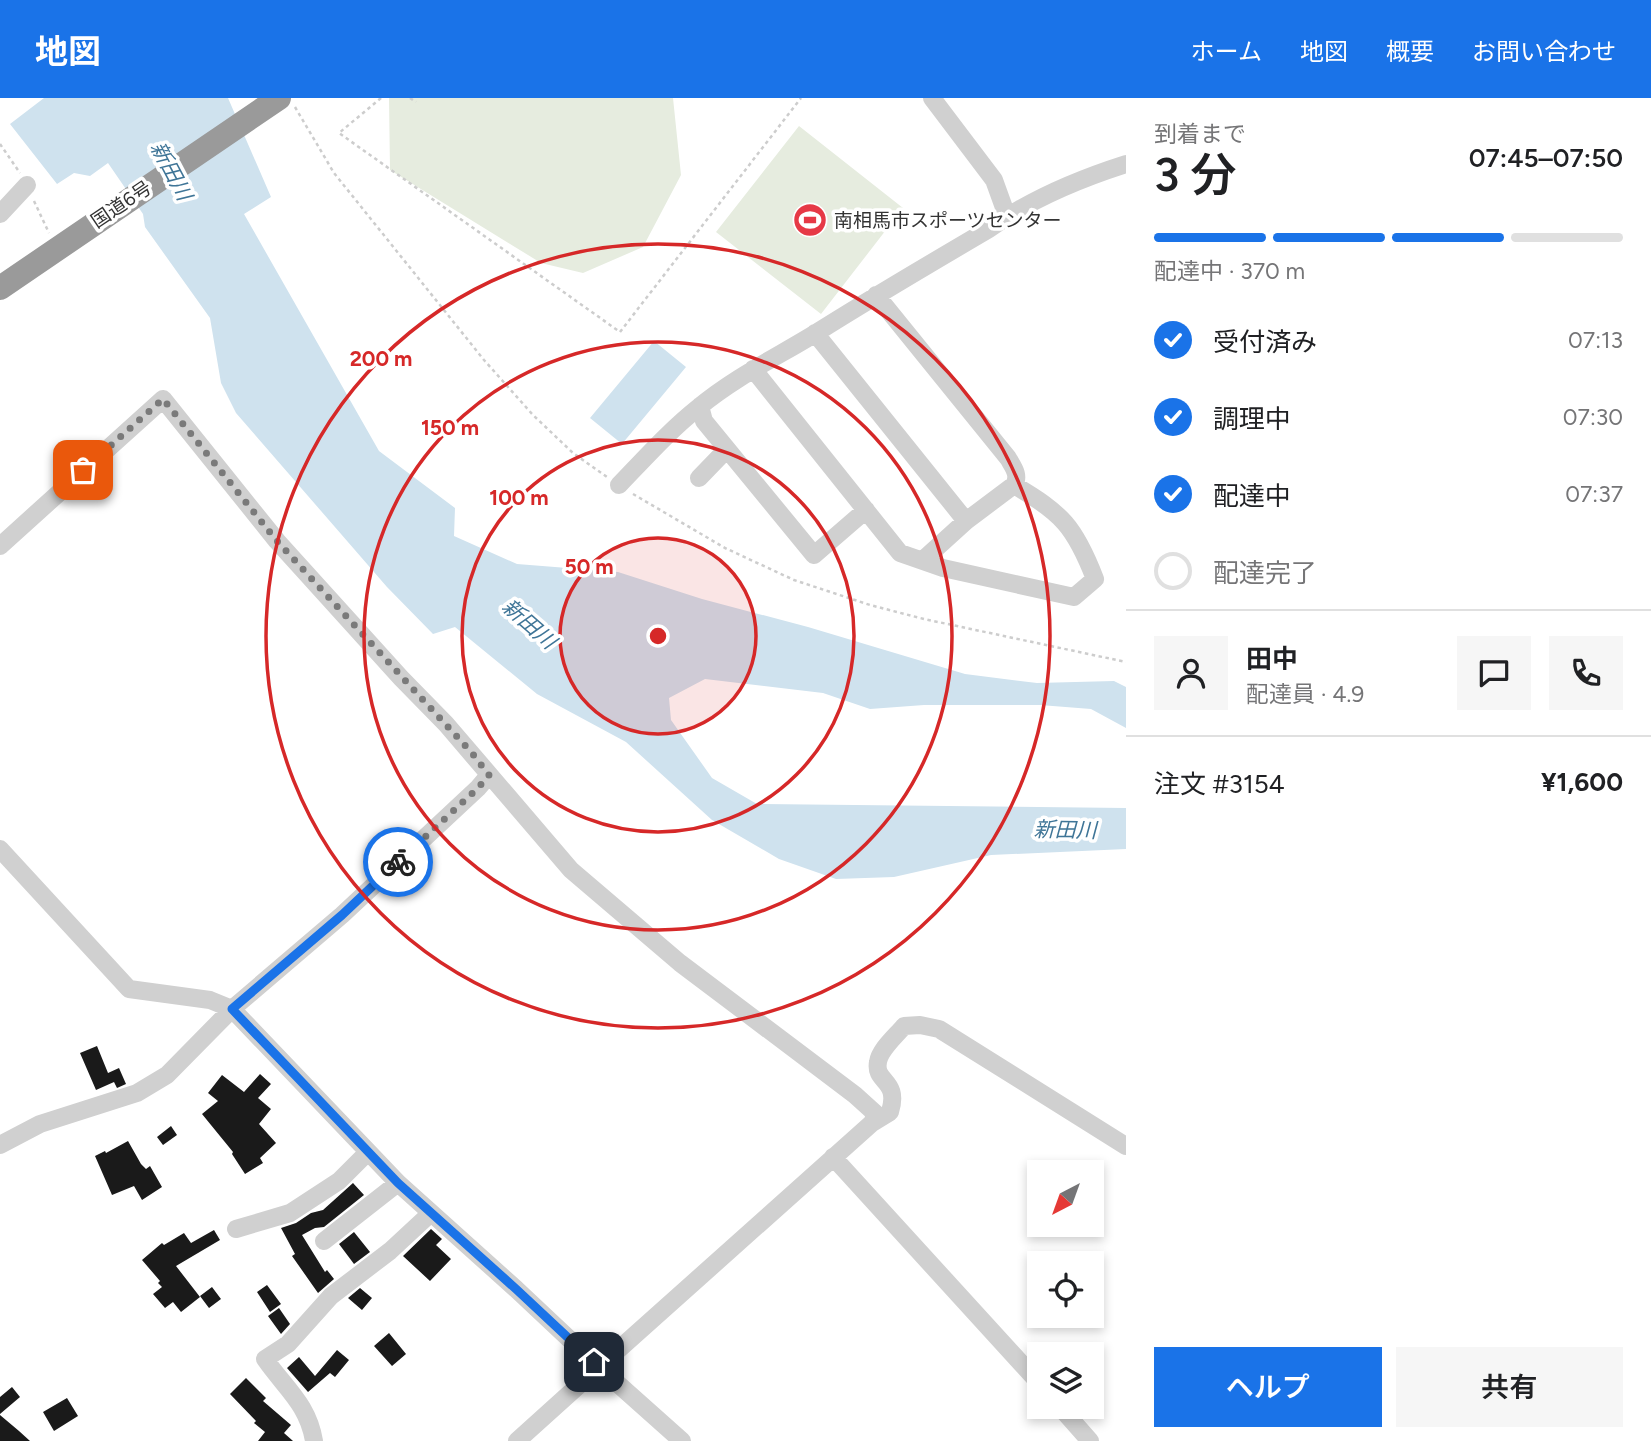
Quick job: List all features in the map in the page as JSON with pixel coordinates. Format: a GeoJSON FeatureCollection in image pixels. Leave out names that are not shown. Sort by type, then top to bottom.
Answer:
{"type":"FeatureCollection","features":[{"type":"Feature","properties":{"kind":"highway","name":"国道6号"},"geometry":{"type":"LineString","coordinates":[[0,288],[60,239],[273,102]]}},
{"type":"Feature","properties":{"kind":"street"},"geometry":{"type":"LineString","coordinates":[[932,98],[994,180],[1007,216]]}},
{"type":"Feature","properties":{"kind":"street"},"geometry":{"type":"LineString","coordinates":[[619,485],[660,442],[700,406],[753,369],[1007,216],[1073,184],[1126,164]]}},
{"type":"Feature","properties":{"kind":"street"},"geometry":{"type":"LineString","coordinates":[[0,214],[27,185]]}},
{"type":"Feature","properties":{"kind":"street"},"geometry":{"type":"LineString","coordinates":[[876,295],[1008,458],[1016,472],[1017,481],[1014,485],[966,521],[923,560]]}},
{"type":"Feature","properties":{"kind":"street"},"geometry":{"type":"LineString","coordinates":[[815,333],[966,521]]}},
{"type":"Feature","properties":{"kind":"street"},"geometry":{"type":"LineString","coordinates":[[753,369],[900,553],[943,568],[1074,597],[1095,579],[1082,545],[1067,522],[1046,504],[1014,485]]}},
{"type":"Feature","properties":{"kind":"street"},"geometry":{"type":"LineString","coordinates":[[0,546],[163,399],[277,541],[392,669],[446,724],[571,870],[690,971],[855,1095],[876,1114],[872,1123]]}},
{"type":"Feature","properties":{"kind":"street"},"geometry":{"type":"LineString","coordinates":[[700,406],[704,422],[814,555],[866,510]]}},
{"type":"Feature","properties":{"kind":"street"},"geometry":{"type":"LineString","coordinates":[[699,478],[727,449]]}},
{"type":"Feature","properties":{"kind":"street"},"geometry":{"type":"LineString","coordinates":[[0,1145],[40,1124],[124,1098],[158,1082],[232,1009],[342,915],[489,775]]}},
{"type":"Feature","properties":{"kind":"street"},"geometry":{"type":"LineString","coordinates":[[0,849],[129,989],[210,1000],[232,1009],[398,1183],[682,1441]]}},
{"type":"Feature","properties":{"kind":"street"},"geometry":{"type":"LineString","coordinates":[[517,1441],[833,1157],[872,1123],[890,1112],[894,1098],[892,1089],[883,1080],[878,1069],[878,1060],[905,1026],[920,1025],[939,1029],[1126,1146]]}},
{"type":"Feature","properties":{"kind":"street"},"geometry":{"type":"LineString","coordinates":[[236,1229],[290,1213],[339,1181],[368,1152]]}},
{"type":"Feature","properties":{"kind":"street"},"geometry":{"type":"LineString","coordinates":[[833,1157],[1027,1370]]}},
{"type":"Feature","properties":{"kind":"street"},"geometry":{"type":"LineString","coordinates":[[324,1241],[398,1183]]}},
{"type":"Feature","properties":{"kind":"street"},"geometry":{"type":"LineString","coordinates":[[314,1441],[310,1420],[265,1359],[288,1344],[331,1296],[390,1251],[431,1213]]}},
{"type":"Feature","properties":{"kind":"street"},"geometry":{"type":"LineString","coordinates":[[1071,1419],[1090,1441]]}},
{"type":"Feature","properties":{"kind":"path"},"geometry":{"type":"LineString","coordinates":[[382,98],[339,134],[620,332],[801,98]]}},
{"type":"Feature","properties":{"kind":"path"},"geometry":{"type":"LineString","coordinates":[[410,98],[416,102]]}},
{"type":"Feature","properties":{"kind":"path"},"geometry":{"type":"LineString","coordinates":[[0,144],[60,239]]}},
{"type":"Feature","properties":{"kind":"shaded area"},"geometry":{"type":"Polygon","coordinates":[[[389,98],[673,98],[681,175],[643,247],[583,273],[541,263],[390,170],[389,98]]]}},
{"type":"Feature","properties":{"kind":"shaded area","name":"南相馬市スポーツセンター"},"geometry":{"type":"Polygon","coordinates":[[[799,126],[903,208],[821,314],[716,232],[799,126]]]}},
{"type":"Feature","properties":{"kind":"water","name":"新田川"},"geometry":{"type":"Polygon","coordinates":[[[44,98],[228,98],[271,197],[244,214],[379,451],[455,508],[454,536],[517,564],[618,572],[702,599],[808,627],[965,674],[1037,683],[1114,681],[1126,687],[1126,728],[1091,709],[1040,705],[924,705],[870,709],[823,693],[705,679],[669,698],[671,720],[712,778],[757,804],[1126,808],[1126,849],[991,855],[894,877],[836,879],[779,859],[712,820],[626,742],[537,694],[455,627],[433,634],[387,587],[236,413],[221,383],[210,318],[145,227],[143,214],[108,163],[90,176],[74,173],[57,184],[10,124],[44,98]]]}},
{"type":"Feature","properties":{"kind":"water"},"geometry":{"type":"Polygon","coordinates":[[[654,341],[686,367],[622,444],[590,418],[654,341]]]}},
{"type":"Feature","properties":{"kind":"building"},"geometry":{"type":"Polygon","coordinates":[[[97,1046],[108,1073],[119,1068],[126,1084],[117,1088],[114,1082],[96,1090],[80,1053],[97,1046]]]}},
{"type":"Feature","properties":{"kind":"building"},"geometry":{"type":"Polygon","coordinates":[[[260,1074],[271,1084],[258,1098],[271,1109],[259,1124],[276,1143],[260,1158],[263,1163],[245,1174],[233,1152],[202,1114],[218,1101],[208,1093],[222,1075],[244,1092],[260,1074]]]}},
{"type":"Feature","properties":{"kind":"building"},"geometry":{"type":"Polygon","coordinates":[[[171,1126],[177,1135],[163,1145],[157,1137],[171,1126]]]}},
{"type":"Feature","properties":{"kind":"building"},"geometry":{"type":"Polygon","coordinates":[[[128,1141],[141,1164],[146,1169],[150,1166],[162,1187],[142,1200],[134,1186],[112,1195],[95,1156],[128,1141]]]}},
{"type":"Feature","properties":{"kind":"building"},"geometry":{"type":"Polygon","coordinates":[[[353,1183],[364,1195],[324,1227],[315,1228],[302,1235],[325,1272],[327,1270],[334,1279],[318,1293],[292,1256],[295,1254],[281,1228],[323,1210],[353,1183]]]}},
{"type":"Feature","properties":{"kind":"building"},"geometry":{"type":"Polygon","coordinates":[[[431,1229],[442,1239],[436,1245],[451,1259],[430,1281],[403,1256],[431,1229]]]}},
{"type":"Feature","properties":{"kind":"building"},"geometry":{"type":"Polygon","coordinates":[[[214,1230],[220,1240],[176,1266],[200,1297],[181,1312],[173,1302],[165,1308],[153,1294],[162,1287],[158,1283],[160,1281],[142,1260],[162,1243],[164,1245],[184,1233],[191,1243],[214,1230]]]}},
{"type":"Feature","properties":{"kind":"building"},"geometry":{"type":"Polygon","coordinates":[[[354,1232],[370,1252],[354,1264],[339,1244],[354,1232]]]}},
{"type":"Feature","properties":{"kind":"building"},"geometry":{"type":"Polygon","coordinates":[[[267,1285],[281,1304],[270,1312],[257,1292],[267,1285]]]}},
{"type":"Feature","properties":{"kind":"building"},"geometry":{"type":"Polygon","coordinates":[[[212,1287],[221,1299],[209,1308],[200,1296],[212,1287]]]}},
{"type":"Feature","properties":{"kind":"building"},"geometry":{"type":"Polygon","coordinates":[[[360,1288],[372,1298],[362,1310],[348,1298],[360,1288]]]}},
{"type":"Feature","properties":{"kind":"building"},"geometry":{"type":"Polygon","coordinates":[[[279,1308],[290,1324],[281,1334],[268,1316],[279,1308]]]}},
{"type":"Feature","properties":{"kind":"building"},"geometry":{"type":"Polygon","coordinates":[[[389,1333],[406,1354],[392,1366],[374,1346],[389,1333]]]}},
{"type":"Feature","properties":{"kind":"building"},"geometry":{"type":"Polygon","coordinates":[[[337,1350],[349,1360],[335,1377],[330,1373],[308,1392],[287,1368],[299,1357],[315,1376],[337,1350]]]}},
{"type":"Feature","properties":{"kind":"building"},"geometry":{"type":"Polygon","coordinates":[[[246,1378],[266,1398],[263,1401],[291,1425],[284,1433],[293,1441],[258,1441],[265,1432],[230,1394],[246,1378]]]}},
{"type":"Feature","properties":{"kind":"building"},"geometry":{"type":"Polygon","coordinates":[[[12,1387],[20,1397],[0,1414],[0,1397],[12,1387]]]}},
{"type":"Feature","properties":{"kind":"building"},"geometry":{"type":"Polygon","coordinates":[[[67,1398],[78,1416],[54,1431],[43,1412],[67,1398]]]}},
{"type":"Feature","properties":{"kind":"building"},"geometry":{"type":"Polygon","coordinates":[[[0,1415],[19,1431],[30,1441],[0,1441],[0,1415]]]}},
{"type":"Feature","properties":{"kind":"way so far"},"geometry":{"type":"LineString","coordinates":[[83,470],[163,399],[277,541],[472,753],[489,775],[398,862]]}},
{"type":"Feature","properties":{"kind":"place","name":"南相馬市スポーツセンター"},"geometry":{"type":"Point","coordinates":[810,220]}},
{"type":"Feature","properties":{"kind":"route"},"geometry":{"type":"LineString","coordinates":[[398,862],[342,915],[232,1009],[398,1183],[594,1362]]}}]}
